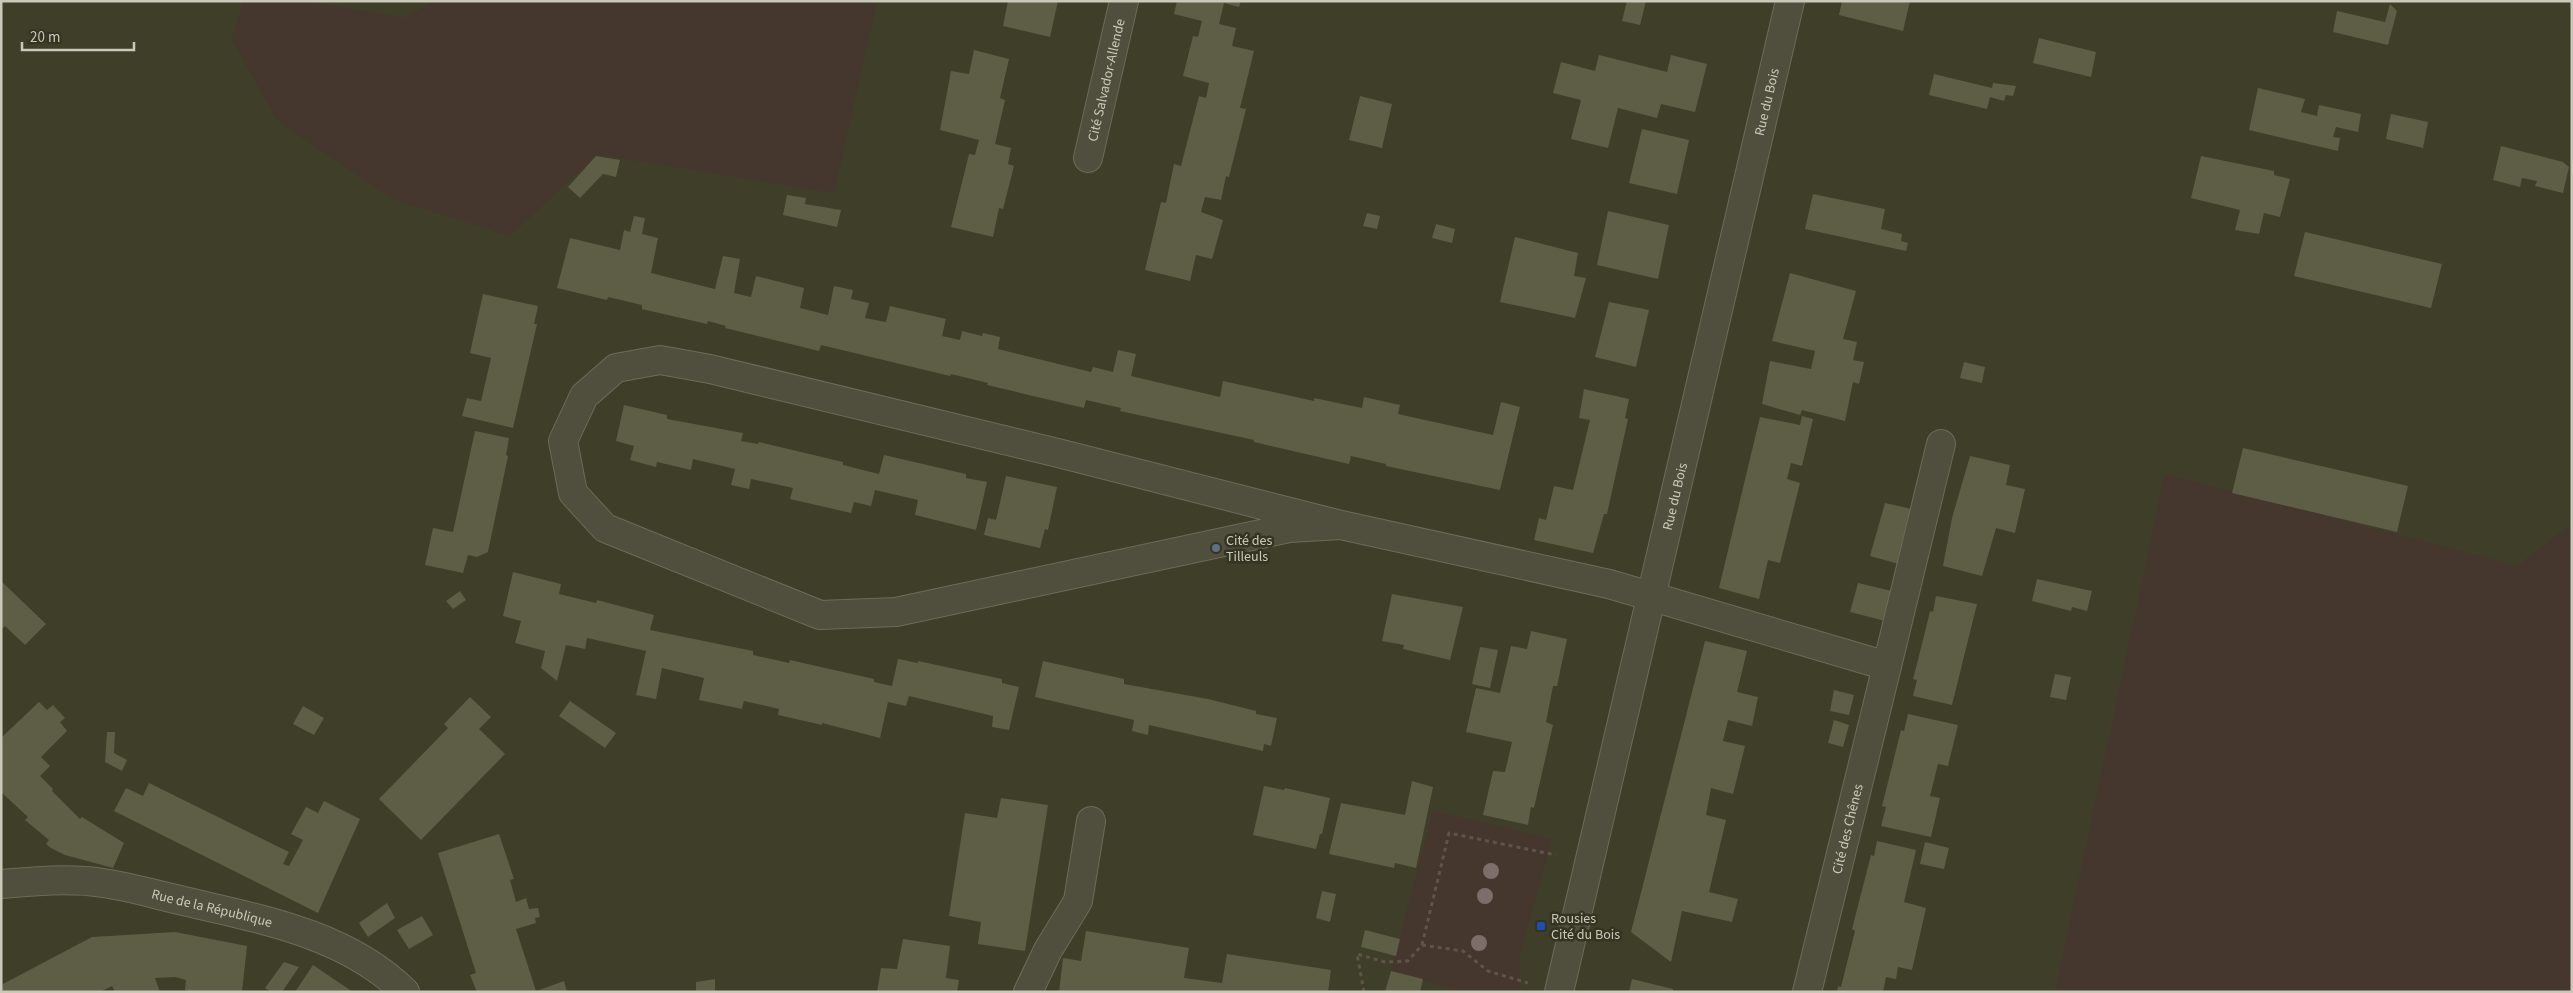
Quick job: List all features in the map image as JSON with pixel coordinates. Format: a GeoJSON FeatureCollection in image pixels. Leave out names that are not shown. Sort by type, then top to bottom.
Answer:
{"type":"FeatureCollection","features":[{"type":"Feature","properties":{"kind":"street","name":"Cité Salvador-Allende"},"geometry":{"type":"LineString","coordinates":[[1088,158],[1124,1]]}},
{"type":"Feature","properties":{"kind":"street","name":"Rue du Bois"},"geometry":{"type":"LineString","coordinates":[[1559,992],[1790,1]]}},
{"type":"Feature","properties":{"kind":"street"},"geometry":{"type":"LineString","coordinates":[[1341,525],[1288,528],[896,612],[820,615],[605,528],[573,493],[563,441],[584,396],[616,368],[660,360],[720,371],[1341,525],[1609,584],[1650,598],[1887,666]]}},
{"type":"Feature","properties":{"kind":"street","name":"Cité des Chênes"},"geometry":{"type":"LineString","coordinates":[[1807,992],[1941,444]]}},
{"type":"Feature","properties":{"kind":"street"},"geometry":{"type":"LineString","coordinates":[[1028,992],[1048,950],[1078,901],[1092,822]]}},
{"type":"Feature","properties":{"kind":"street","name":"Rue de la République"},"geometry":{"type":"LineString","coordinates":[[1,884],[36,881],[102,882],[253,917],[319,937],[365,959],[405,992]]}},
{"type":"Feature","properties":{"kind":"path"},"geometry":{"type":"LineString","coordinates":[[1364,992],[1357,954],[1385,962],[1408,961],[1422,945],[1449,833],[1589,862]]}},
{"type":"Feature","properties":{"kind":"path"},"geometry":{"type":"LineString","coordinates":[[1422,945],[1463,951],[1488,971],[1531,984]]}},
{"type":"Feature","properties":{"kind":"shaded area"},"geometry":{"type":"Polygon","coordinates":[[[243,1],[304,1],[405,18],[433,1],[877,1],[834,193],[597,154],[510,236],[390,198],[277,120],[232,40],[243,1]]]}},
{"type":"Feature","properties":{"kind":"shaded area"},"geometry":{"type":"Polygon","coordinates":[[[2165,474],[2517,566],[2572,524],[2572,992],[2055,992],[2165,474]]]}},
{"type":"Feature","properties":{"kind":"shaded area"},"geometry":{"type":"Polygon","coordinates":[[[1433,811],[1552,839],[1520,955],[1520,992],[1461,992],[1391,971],[1433,811]]]}},
{"type":"Feature","properties":{"kind":"building"},"geometry":{"type":"Polygon","coordinates":[[[1008,1],[1058,1],[1050,37],[1003,26],[1008,1]]]}},
{"type":"Feature","properties":{"kind":"building"},"geometry":{"type":"Polygon","coordinates":[[[1177,1],[1241,1],[1239,7],[1224,3],[1219,24],[1236,28],[1232,46],[1254,51],[1240,108],[1246,109],[1229,177],[1226,176],[1221,200],[1205,197],[1201,212],[1223,220],[1212,259],[1196,255],[1190,281],[1145,270],[1161,202],[1166,203],[1174,164],[1181,166],[1199,96],[1206,98],[1209,83],[1183,76],[1193,36],[1198,37],[1202,21],[1174,14],[1177,1]]]}},
{"type":"Feature","properties":{"kind":"building"},"geometry":{"type":"Polygon","coordinates":[[[1627,1],[1646,1],[1640,25],[1622,21],[1627,1]]]}},
{"type":"Feature","properties":{"kind":"building"},"geometry":{"type":"Polygon","coordinates":[[[1842,1],[1910,1],[1903,31],[1839,15],[1842,1]]]}},
{"type":"Feature","properties":{"kind":"building"},"geometry":{"type":"Polygon","coordinates":[[[2390,4],[2397,11],[2388,45],[2333,32],[2337,11],[2385,22],[2390,4]]]}},
{"type":"Feature","properties":{"kind":"building"},"geometry":{"type":"Polygon","coordinates":[[[2039,38],[2096,52],[2091,77],[2033,63],[2039,38]]]}},
{"type":"Feature","properties":{"kind":"building"},"geometry":{"type":"Polygon","coordinates":[[[974,50],[1009,59],[1000,98],[1005,100],[995,144],[1011,148],[1008,164],[1014,166],[1003,209],[999,208],[993,237],[951,227],[969,154],[975,155],[979,140],[940,130],[951,71],[969,74],[974,50]]]}},
{"type":"Feature","properties":{"kind":"building"},"geometry":{"type":"Polygon","coordinates":[[[1599,55],[1667,72],[1671,55],[1707,64],[1695,112],[1661,104],[1657,118],[1618,108],[1608,148],[1571,139],[1581,100],[1553,93],[1561,62],[1595,71],[1599,55]]]}},
{"type":"Feature","properties":{"kind":"building"},"geometry":{"type":"Polygon","coordinates":[[[1934,74],[1992,88],[1993,83],[2016,86],[2013,96],[2006,95],[2004,101],[1990,97],[1987,109],[1929,95],[1934,74]]]}},
{"type":"Feature","properties":{"kind":"building"},"geometry":{"type":"Polygon","coordinates":[[[2258,88],[2305,99],[2301,112],[2317,116],[2319,105],[2361,114],[2358,132],[2336,127],[2333,137],[2340,138],[2338,151],[2249,130],[2258,88]]]}},
{"type":"Feature","properties":{"kind":"building"},"geometry":{"type":"Polygon","coordinates":[[[1360,96],[1392,104],[1382,148],[1349,140],[1360,96]]]}},
{"type":"Feature","properties":{"kind":"building"},"geometry":{"type":"Polygon","coordinates":[[[2391,114],[2428,122],[2423,148],[2386,139],[2391,114]]]}},
{"type":"Feature","properties":{"kind":"building"},"geometry":{"type":"Polygon","coordinates":[[[1642,129],[1689,140],[1677,194],[1629,183],[1642,129]]]}},
{"type":"Feature","properties":{"kind":"building"},"geometry":{"type":"Polygon","coordinates":[[[2501,146],[2563,162],[2569,167],[2563,193],[2535,186],[2537,181],[2522,178],[2520,187],[2493,180],[2501,146]]]}},
{"type":"Feature","properties":{"kind":"building"},"geometry":{"type":"Polygon","coordinates":[[[596,156],[620,160],[616,177],[603,174],[580,198],[568,187],[596,156]]]}},
{"type":"Feature","properties":{"kind":"building"},"geometry":{"type":"Polygon","coordinates":[[[2201,156],[2274,171],[2274,175],[2290,179],[2280,217],[2264,213],[2259,234],[2235,230],[2240,210],[2191,198],[2201,156]]]}},
{"type":"Feature","properties":{"kind":"building"},"geometry":{"type":"Polygon","coordinates":[[[1813,194],[1885,209],[1881,229],[1902,234],[1901,241],[1908,243],[1906,251],[1805,229],[1813,194]]]}},
{"type":"Feature","properties":{"kind":"building"},"geometry":{"type":"Polygon","coordinates":[[[787,195],[806,198],[805,204],[841,210],[837,227],[783,215],[787,195]]]}},
{"type":"Feature","properties":{"kind":"building"},"geometry":{"type":"Polygon","coordinates":[[[1608,211],[1669,225],[1658,279],[1597,265],[1608,211]]]}},
{"type":"Feature","properties":{"kind":"building"},"geometry":{"type":"Polygon","coordinates":[[[1367,213],[1380,216],[1377,229],[1363,226],[1367,213]]]}},
{"type":"Feature","properties":{"kind":"building"},"geometry":{"type":"Polygon","coordinates":[[[634,216],[645,218],[642,234],[658,238],[651,273],[715,289],[723,256],[740,259],[734,293],[751,297],[756,276],[804,288],[800,308],[828,315],[834,286],[853,290],[851,299],[869,303],[865,318],[886,322],[890,306],[946,319],[942,336],[960,340],[962,331],[982,336],[983,333],[1000,337],[998,349],[1091,372],[1093,367],[1113,372],[1118,350],[1136,354],[1131,376],[1220,397],[1223,381],[1314,401],[1314,398],[1362,408],[1364,397],[1400,405],[1398,414],[1493,435],[1501,402],[1520,407],[1500,490],[1386,466],[1386,464],[1351,456],[1349,464],[1254,442],[1254,440],[1120,411],[1121,408],[1086,400],[1084,408],[987,385],[988,383],[951,374],[950,376],[821,345],[819,351],[725,328],[726,326],[708,321],[707,324],[642,309],[642,305],[608,297],[607,300],[557,288],[570,238],[620,250],[624,230],[630,232],[634,216]]]}},
{"type":"Feature","properties":{"kind":"building"},"geometry":{"type":"Polygon","coordinates":[[[1436,224],[1455,229],[1452,243],[1432,238],[1436,224]]]}},
{"type":"Feature","properties":{"kind":"building"},"geometry":{"type":"Polygon","coordinates":[[[2305,232],[2442,264],[2431,308],[2294,276],[2305,232]]]}},
{"type":"Feature","properties":{"kind":"building"},"geometry":{"type":"Polygon","coordinates":[[[1515,237],[1578,253],[1574,276],[1586,278],[1575,318],[1500,302],[1515,237]]]}},
{"type":"Feature","properties":{"kind":"building"},"geometry":{"type":"Polygon","coordinates":[[[1790,273],[1856,291],[1843,339],[1857,342],[1853,360],[1864,362],[1859,384],[1853,382],[1845,421],[1802,410],[1800,415],[1762,404],[1770,361],[1811,369],[1815,351],[1772,341],[1790,273]]]}},
{"type":"Feature","properties":{"kind":"building"},"geometry":{"type":"Polygon","coordinates":[[[483,294],[538,306],[534,324],[537,324],[513,428],[462,416],[467,398],[481,401],[491,358],[470,353],[483,294]]]}},
{"type":"Feature","properties":{"kind":"building"},"geometry":{"type":"Polygon","coordinates":[[[1609,302],[1649,310],[1636,367],[1595,357],[1609,302]]]}},
{"type":"Feature","properties":{"kind":"building"},"geometry":{"type":"Polygon","coordinates":[[[1964,362],[1985,367],[1982,383],[1960,378],[1964,362]]]}},
{"type":"Feature","properties":{"kind":"building"},"geometry":{"type":"Polygon","coordinates":[[[1584,389],[1629,399],[1625,418],[1628,419],[1607,514],[1604,514],[1593,553],[1534,540],[1539,518],[1546,520],[1554,486],[1573,490],[1590,420],[1579,418],[1584,389]]]}},
{"type":"Feature","properties":{"kind":"building"},"geometry":{"type":"Polygon","coordinates":[[[624,405],[667,415],[667,419],[743,433],[741,441],[758,444],[759,442],[843,462],[843,465],[879,474],[884,455],[966,474],[966,478],[987,482],[976,530],[915,515],[918,500],[875,490],[871,506],[854,502],[851,513],[790,499],[793,488],[751,479],[749,489],[731,485],[735,469],[693,459],[691,470],[657,462],[656,467],[630,460],[634,446],[616,441],[624,405]]]}},
{"type":"Feature","properties":{"kind":"building"},"geometry":{"type":"Polygon","coordinates":[[[1802,416],[1813,419],[1802,466],[1791,463],[1787,479],[1800,483],[1780,563],[1768,560],[1759,599],[1719,588],[1760,417],[1800,425],[1802,416]]]}},
{"type":"Feature","properties":{"kind":"building"},"geometry":{"type":"Polygon","coordinates":[[[475,431],[509,438],[506,455],[508,456],[488,552],[477,557],[468,555],[463,573],[425,565],[433,528],[453,532],[475,431]]]}},
{"type":"Feature","properties":{"kind":"building"},"geometry":{"type":"Polygon","coordinates":[[[2243,448],[2408,486],[2397,532],[2232,493],[2243,448]]]}},
{"type":"Feature","properties":{"kind":"building"},"geometry":{"type":"Polygon","coordinates":[[[1970,456],[2010,465],[2006,485],[2025,489],[2015,533],[1996,528],[1982,576],[1943,566],[1952,518],[1970,456]]]}},
{"type":"Feature","properties":{"kind":"building"},"geometry":{"type":"Polygon","coordinates":[[[1006,476],[1057,487],[1048,530],[1045,529],[1040,548],[984,535],[988,518],[996,520],[1006,476]]]}},
{"type":"Feature","properties":{"kind":"building"},"geometry":{"type":"Polygon","coordinates":[[[1885,503],[1912,509],[1899,564],[1870,556],[1885,503]]]}},
{"type":"Feature","properties":{"kind":"building"},"geometry":{"type":"Polygon","coordinates":[[[513,572],[561,584],[559,594],[596,603],[597,600],[654,615],[650,630],[753,651],[753,655],[789,663],[790,660],[874,679],[874,682],[892,686],[898,659],[918,663],[918,661],[1002,679],[1002,683],[1019,687],[1009,730],[992,727],[993,716],[909,696],[906,706],[888,702],[880,738],[822,723],[822,725],[778,715],[779,709],[744,701],[742,709],[699,700],[704,678],[662,668],[656,699],[636,695],[646,651],[587,638],[585,649],[566,645],[557,681],[541,668],[545,651],[515,643],[521,621],[503,616],[513,572]]]}},
{"type":"Feature","properties":{"kind":"building"},"geometry":{"type":"Polygon","coordinates":[[[2037,579],[2092,591],[2087,611],[2072,607],[2071,611],[2032,601],[2037,579]]]}},
{"type":"Feature","properties":{"kind":"building"},"geometry":{"type":"Polygon","coordinates":[[[1,581],[46,624],[25,645],[5,626],[1,630],[1,581]]]}},
{"type":"Feature","properties":{"kind":"building"},"geometry":{"type":"Polygon","coordinates":[[[1858,583],[1892,591],[1885,621],[1850,612],[1858,583]]]}},
{"type":"Feature","properties":{"kind":"building"},"geometry":{"type":"Polygon","coordinates":[[[460,591],[466,600],[453,609],[446,601],[460,591]]]}},
{"type":"Feature","properties":{"kind":"building"},"geometry":{"type":"Polygon","coordinates":[[[1392,594],[1463,607],[1450,660],[1403,649],[1404,645],[1382,641],[1392,594]]]}},
{"type":"Feature","properties":{"kind":"building"},"geometry":{"type":"Polygon","coordinates":[[[1936,596],[1977,604],[1952,705],[1913,696],[1917,680],[1913,679],[1930,611],[1933,612],[1936,596]]]}},
{"type":"Feature","properties":{"kind":"building"},"geometry":{"type":"Polygon","coordinates":[[[1531,631],[1567,639],[1557,686],[1553,686],[1546,722],[1553,725],[1534,808],[1531,807],[1528,825],[1483,815],[1493,771],[1505,772],[1512,742],[1466,732],[1476,688],[1500,693],[1511,646],[1527,649],[1531,631]]]}},
{"type":"Feature","properties":{"kind":"building"},"geometry":{"type":"Polygon","coordinates":[[[1705,641],[1747,651],[1737,692],[1758,697],[1752,726],[1728,720],[1723,741],[1745,746],[1733,794],[1711,788],[1706,815],[1726,820],[1709,892],[1738,899],[1732,922],[1682,911],[1671,962],[1631,932],[1705,641]]]}},
{"type":"Feature","properties":{"kind":"building"},"geometry":{"type":"Polygon","coordinates":[[[1480,647],[1498,650],[1490,688],[1472,684],[1480,647]]]}},
{"type":"Feature","properties":{"kind":"building"},"geometry":{"type":"Polygon","coordinates":[[[1043,661],[1124,679],[1124,684],[1208,699],[1256,711],[1256,714],[1277,718],[1271,746],[1264,744],[1263,751],[1149,725],[1148,735],[1132,731],[1134,720],[1035,697],[1043,661]]]}},
{"type":"Feature","properties":{"kind":"building"},"geometry":{"type":"Polygon","coordinates":[[[2055,674],[2071,677],[2066,700],[2050,697],[2055,674]]]}},
{"type":"Feature","properties":{"kind":"building"},"geometry":{"type":"Polygon","coordinates":[[[1834,690],[1854,695],[1849,715],[1830,711],[1834,690]]]}},
{"type":"Feature","properties":{"kind":"building"},"geometry":{"type":"Polygon","coordinates":[[[470,697],[491,717],[479,729],[505,754],[421,840],[379,799],[448,728],[444,724],[470,697]]]}},
{"type":"Feature","properties":{"kind":"building"},"geometry":{"type":"Polygon","coordinates":[[[570,701],[616,733],[605,748],[559,716],[570,701]]]}},
{"type":"Feature","properties":{"kind":"building"},"geometry":{"type":"Polygon","coordinates":[[[39,702],[47,710],[53,705],[65,718],[60,722],[67,731],[41,757],[50,766],[40,776],[80,819],[82,817],[124,843],[113,868],[65,855],[51,848],[46,844],[49,840],[25,820],[28,817],[1,792],[1,738],[39,702]]]}},
{"type":"Feature","properties":{"kind":"building"},"geometry":{"type":"Polygon","coordinates":[[[303,706],[324,718],[314,735],[293,724],[303,706]]]}},
{"type":"Feature","properties":{"kind":"building"},"geometry":{"type":"Polygon","coordinates":[[[1908,714],[1958,725],[1948,766],[1938,764],[1930,796],[1940,798],[1931,837],[1881,826],[1886,807],[1882,806],[1901,730],[1904,731],[1908,714]]]}},
{"type":"Feature","properties":{"kind":"building"},"geometry":{"type":"Polygon","coordinates":[[[1834,720],[1849,725],[1843,747],[1828,743],[1834,720]]]}},
{"type":"Feature","properties":{"kind":"building"},"geometry":{"type":"Polygon","coordinates":[[[107,732],[115,732],[114,753],[127,760],[122,771],[105,762],[107,732]]]}},
{"type":"Feature","properties":{"kind":"building"},"geometry":{"type":"Polygon","coordinates":[[[1412,781],[1433,787],[1416,868],[1395,863],[1394,868],[1329,854],[1341,803],[1405,815],[1412,781]]]}},
{"type":"Feature","properties":{"kind":"building"},"geometry":{"type":"Polygon","coordinates":[[[149,783],[289,852],[283,864],[289,866],[303,840],[291,834],[306,807],[318,813],[324,801],[360,819],[318,913],[114,811],[126,788],[143,796],[149,783]]]}},
{"type":"Feature","properties":{"kind":"building"},"geometry":{"type":"Polygon","coordinates":[[[1264,786],[1284,790],[1285,788],[1330,798],[1322,834],[1320,834],[1316,849],[1253,835],[1264,786]]]}},
{"type":"Feature","properties":{"kind":"building"},"geometry":{"type":"Polygon","coordinates":[[[1001,798],[1048,805],[1025,951],[978,944],[981,922],[949,916],[965,813],[997,818],[1001,798]]]}},
{"type":"Feature","properties":{"kind":"building"},"geometry":{"type":"Polygon","coordinates":[[[499,834],[514,879],[510,880],[516,902],[526,898],[529,909],[538,908],[540,917],[535,918],[536,923],[516,929],[536,991],[564,981],[567,992],[477,992],[470,975],[476,973],[438,853],[499,834]]]}},
{"type":"Feature","properties":{"kind":"building"},"geometry":{"type":"Polygon","coordinates":[[[1877,841],[1916,850],[1904,902],[1926,908],[1912,970],[1898,967],[1896,979],[1886,977],[1883,992],[1837,992],[1838,986],[1841,987],[1855,931],[1852,929],[1871,855],[1874,856],[1877,841]]]}},
{"type":"Feature","properties":{"kind":"building"},"geometry":{"type":"Polygon","coordinates":[[[1925,842],[1949,848],[1944,869],[1920,864],[1925,842]]]}},
{"type":"Feature","properties":{"kind":"building"},"geometry":{"type":"Polygon","coordinates":[[[1322,891],[1336,894],[1330,922],[1316,918],[1322,891]]]}},
{"type":"Feature","properties":{"kind":"building"},"geometry":{"type":"Polygon","coordinates":[[[387,903],[395,918],[368,937],[359,923],[387,903]]]}},
{"type":"Feature","properties":{"kind":"building"},"geometry":{"type":"Polygon","coordinates":[[[422,916],[433,935],[409,949],[397,930],[422,916]]]}},
{"type":"Feature","properties":{"kind":"building"},"geometry":{"type":"Polygon","coordinates":[[[1365,930],[1400,939],[1396,956],[1361,947],[1365,930]]]}},
{"type":"Feature","properties":{"kind":"building"},"geometry":{"type":"Polygon","coordinates":[[[1086,931],[1189,948],[1184,978],[1222,983],[1227,954],[1331,970],[1328,992],[1059,992],[1063,958],[1081,961],[1086,931]]]}},
{"type":"Feature","properties":{"kind":"building"},"geometry":{"type":"Polygon","coordinates":[[[175,932],[247,946],[242,992],[190,992],[185,990],[186,980],[175,977],[155,978],[160,992],[115,992],[112,986],[100,992],[1,992],[1,985],[92,937],[175,932]]]}},
{"type":"Feature","properties":{"kind":"building"},"geometry":{"type":"Polygon","coordinates":[[[903,939],[950,946],[946,978],[959,980],[957,992],[877,992],[881,968],[897,969],[903,939]]]}},
{"type":"Feature","properties":{"kind":"building"},"geometry":{"type":"Polygon","coordinates":[[[284,962],[299,967],[282,992],[271,992],[265,988],[284,962]]]}},
{"type":"Feature","properties":{"kind":"building"},"geometry":{"type":"Polygon","coordinates":[[[313,965],[353,992],[295,992],[313,965]]]}},
{"type":"Feature","properties":{"kind":"building"},"geometry":{"type":"Polygon","coordinates":[[[1391,971],[1423,979],[1420,992],[1385,992],[1391,971]]]}},
{"type":"Feature","properties":{"kind":"building"},"geometry":{"type":"Polygon","coordinates":[[[715,979],[715,992],[696,992],[696,982],[715,979]]]}},
{"type":"Feature","properties":{"kind":"building"},"geometry":{"type":"Polygon","coordinates":[[[1632,979],[1673,989],[1673,992],[1629,992],[1632,979]]]}},
{"type":"Feature","properties":{"kind":"place","name":"Cité des Tilleuls"},"geometry":{"type":"Point","coordinates":[1216,548]}},
{"type":"Feature","properties":{"kind":"place","name":"Rousies Cité du Bois"},"geometry":{"type":"Point","coordinates":[1541,926]}}]}
